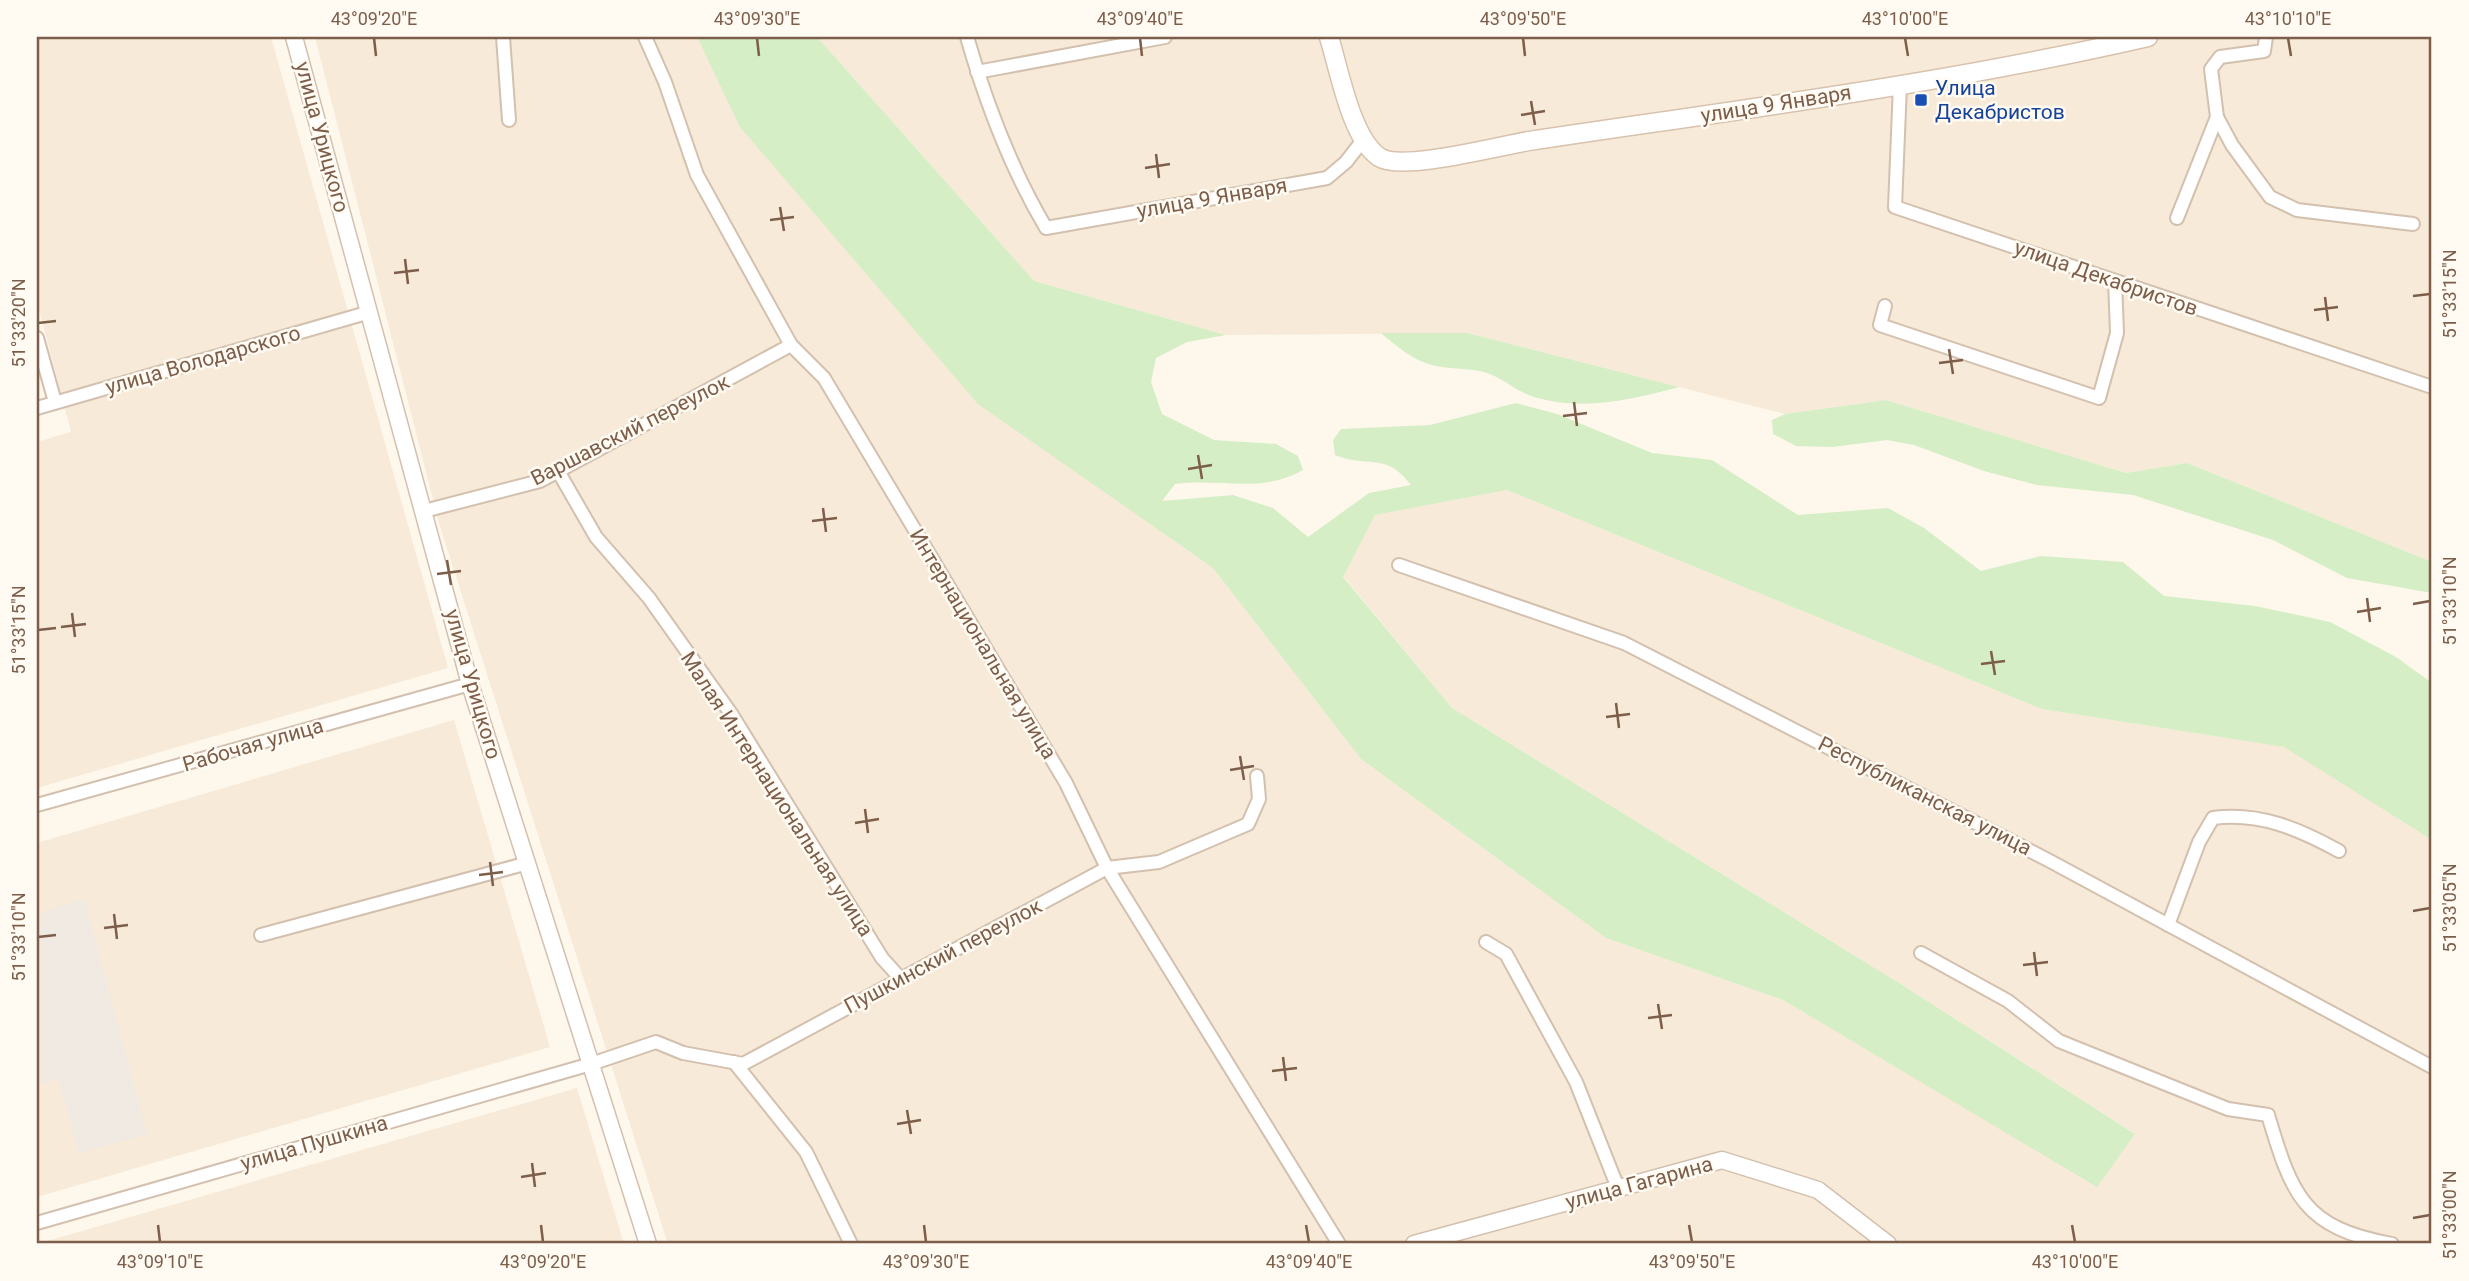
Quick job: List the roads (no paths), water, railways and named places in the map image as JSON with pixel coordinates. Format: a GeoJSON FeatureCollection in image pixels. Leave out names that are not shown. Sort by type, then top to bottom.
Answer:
{"type":"FeatureCollection","features":[{"type":"Feature","properties":{"kind":"main road"},"geometry":{"type":"LineString","coordinates":[[1329,37],[1363,141]]}},
{"type":"Feature","properties":{"kind":"main road","name":"улица 9 Января"},"geometry":{"type":"LineString","coordinates":[[1363,141],[1380,158],[1403,163],[1503,145],[1900,85],[2069,55],[2148,37]]}},
{"type":"Feature","properties":{"kind":"street","name":"улица Урицкого"},"geometry":{"type":"LineString","coordinates":[[294,37],[470,684],[648,1244]]}},
{"type":"Feature","properties":{"kind":"street"},"geometry":{"type":"LineString","coordinates":[[503,37],[509,120]]}},
{"type":"Feature","properties":{"kind":"street","name":"Интернациональная улица"},"geometry":{"type":"LineString","coordinates":[[645,37],[665,82],[697,175],[791,345],[824,378],[1066,783],[1107,868],[1339,1244]]}},
{"type":"Feature","properties":{"kind":"street"},"geometry":{"type":"LineString","coordinates":[[967,37],[977,72],[1165,37]]}},
{"type":"Feature","properties":{"kind":"street"},"geometry":{"type":"LineString","coordinates":[[2266,37],[2263,51],[2220,57],[2211,69],[2217,117],[2232,145],[2270,197],[2297,210],[2413,224]]}},
{"type":"Feature","properties":{"kind":"street","name":"улица 9 Января"},"geometry":{"type":"LineString","coordinates":[[977,72],[1020,185],[1046,228],[1327,177],[1346,162],[1363,141]]}},
{"type":"Feature","properties":{"kind":"street","name":"улица Декабристов"},"geometry":{"type":"LineString","coordinates":[[1900,85],[1895,206],[2432,387]]}},
{"type":"Feature","properties":{"kind":"street"},"geometry":{"type":"LineString","coordinates":[[2177,218],[2217,117]]}},
{"type":"Feature","properties":{"kind":"street"},"geometry":{"type":"LineString","coordinates":[[1885,306],[1880,325],[2099,398],[2117,333],[2115,281]]}},
{"type":"Feature","properties":{"kind":"street","name":"улица Володарского"},"geometry":{"type":"LineString","coordinates":[[37,408],[370,312]]}},
{"type":"Feature","properties":{"kind":"street"},"geometry":{"type":"LineString","coordinates":[[37,338],[55,402]]}},
{"type":"Feature","properties":{"kind":"street","name":"Варшавский переулок"},"geometry":{"type":"LineString","coordinates":[[424,510],[540,481],[791,345]]}},
{"type":"Feature","properties":{"kind":"street","name":"Малая Интернациональная улица"},"geometry":{"type":"LineString","coordinates":[[558,471],[596,537],[649,598],[732,715],[882,958],[901,979]]}},
{"type":"Feature","properties":{"kind":"street","name":"Республиканская улица"},"geometry":{"type":"LineString","coordinates":[[1399,565],[1624,643],[1857,760],[2432,1067]]}},
{"type":"Feature","properties":{"kind":"street","name":"Рабочая улица"},"geometry":{"type":"LineString","coordinates":[[37,805],[470,684]]}},
{"type":"Feature","properties":{"kind":"street","name":"Пушкинский переулок"},"geometry":{"type":"LineString","coordinates":[[591,1064],[656,1042],[683,1054],[743,1064],[1107,868],[1159,862],[1248,824],[1259,799],[1257,776]]}},
{"type":"Feature","properties":{"kind":"street"},"geometry":{"type":"LineString","coordinates":[[2168,925],[2199,842],[2213,818],[2244,816],[2271,820],[2310,835],[2339,851]]}},
{"type":"Feature","properties":{"kind":"street"},"geometry":{"type":"LineString","coordinates":[[261,935],[528,863]]}},
{"type":"Feature","properties":{"kind":"street"},"geometry":{"type":"LineString","coordinates":[[1486,942],[1506,954],[1576,1082],[1618,1188]]}},
{"type":"Feature","properties":{"kind":"street"},"geometry":{"type":"LineString","coordinates":[[1922,953],[2008,1002],[2059,1041],[2228,1109],[2268,1115],[2282,1164],[2295,1192],[2308,1208],[2357,1236],[2392,1244]]}},
{"type":"Feature","properties":{"kind":"street"},"geometry":{"type":"LineString","coordinates":[[734,1062],[806,1152],[851,1244]]}},
{"type":"Feature","properties":{"kind":"street","name":"улица Пушкина"},"geometry":{"type":"LineString","coordinates":[[37,1223],[591,1064]]}},
{"type":"Feature","properties":{"kind":"street","name":"улица Гагарина"},"geometry":{"type":"LineString","coordinates":[[1414,1244],[1722,1160],[1818,1189],[1888,1244]]}},
{"type":"Feature","properties":{"kind":"place","name":"Улица Декабристов"},"geometry":{"type":"Point","coordinates":[1921,100]}}]}
